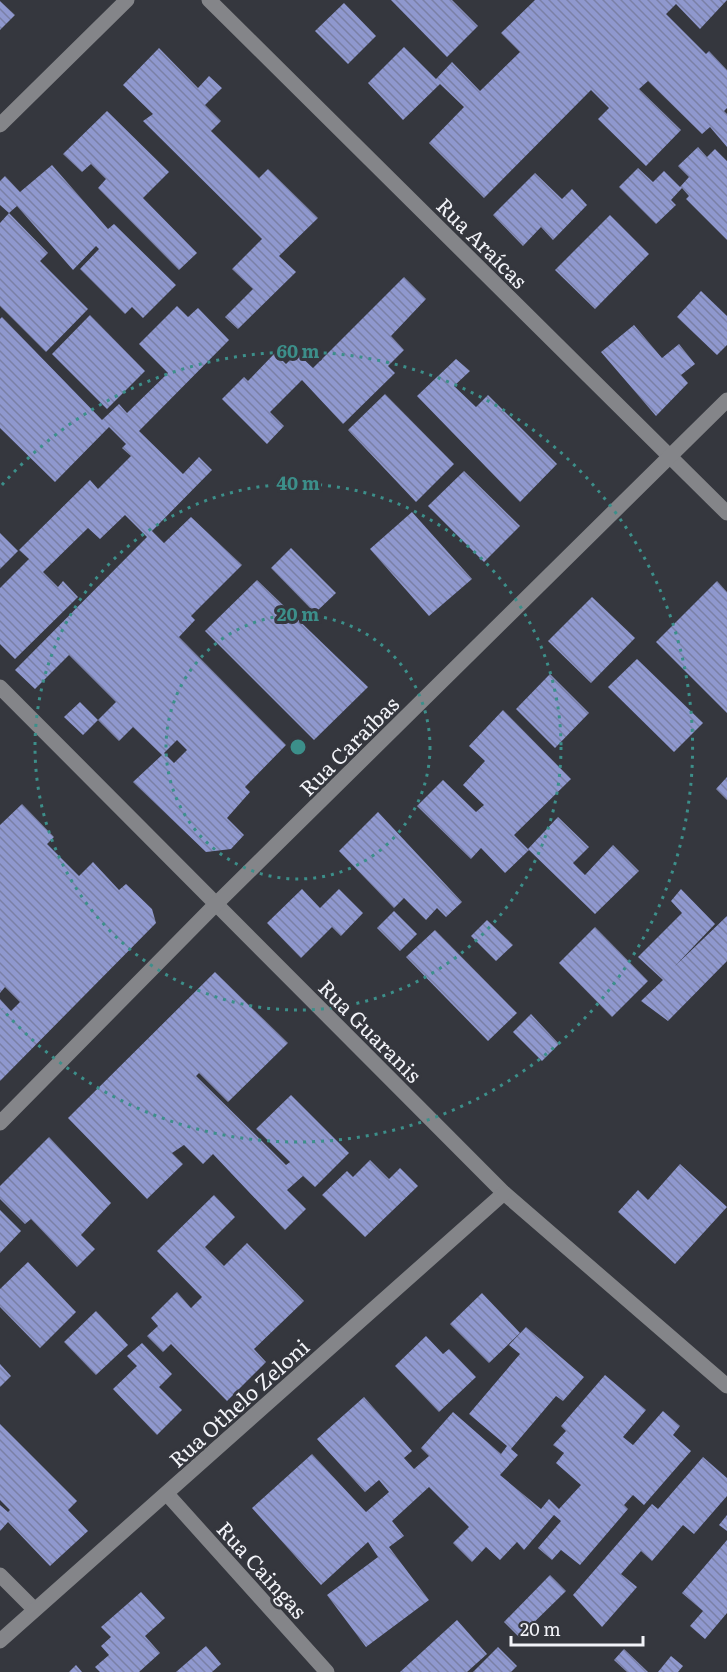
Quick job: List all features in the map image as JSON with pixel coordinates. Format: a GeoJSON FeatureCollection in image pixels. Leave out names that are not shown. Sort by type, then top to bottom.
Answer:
{"type":"FeatureCollection","features":[{"type":"Feature","properties":{"kind":"street"},"geometry":{"type":"LineString","coordinates":[[0,125],[127,0]]}},
{"type":"Feature","properties":{"kind":"street","name":"Rua Araícas"},"geometry":{"type":"LineString","coordinates":[[209,0],[727,513]]}},
{"type":"Feature","properties":{"kind":"street","name":"Rua Caraíbas"},"geometry":{"type":"LineString","coordinates":[[0,1123],[216,904],[727,400]]}},
{"type":"Feature","properties":{"kind":"street","name":"Rua Guaranis"},"geometry":{"type":"LineString","coordinates":[[0,687],[504,1193],[727,1386]]}},
{"type":"Feature","properties":{"kind":"street","name":"Rua Othelo Zeloni"},"geometry":{"type":"LineString","coordinates":[[0,1641],[504,1193]]}},
{"type":"Feature","properties":{"kind":"street","name":"Rua Caingas"},"geometry":{"type":"LineString","coordinates":[[167,1494],[327,1672]]}},
{"type":"Feature","properties":{"kind":"street"},"geometry":{"type":"LineString","coordinates":[[0,1575],[34,1609]]}},
{"type":"Feature","properties":{"kind":"building"},"geometry":{"type":"Polygon","coordinates":[[[391,0],[452,0],[478,26],[447,57],[391,0]]]}},
{"type":"Feature","properties":{"kind":"building"},"geometry":{"type":"Polygon","coordinates":[[[535,0],[727,0],[700,29],[676,4],[666,14],[706,54],[709,51],[727,70],[727,108],[724,111],[727,114],[727,147],[710,127],[702,134],[648,81],[639,89],[681,130],[646,166],[598,119],[609,108],[591,90],[484,198],[429,143],[464,107],[440,84],[403,120],[368,83],[404,47],[436,79],[452,62],[480,91],[520,52],[501,33],[535,0]]]}},
{"type":"Feature","properties":{"kind":"building"},"geometry":{"type":"Polygon","coordinates":[[[0,1],[15,15],[0,30],[0,1]]]}},
{"type":"Feature","properties":{"kind":"building"},"geometry":{"type":"Polygon","coordinates":[[[344,3],[376,36],[348,64],[315,31],[344,3]]]}},
{"type":"Feature","properties":{"kind":"building"},"geometry":{"type":"Polygon","coordinates":[[[159,48],[198,88],[209,76],[222,88],[205,105],[221,121],[211,131],[259,178],[268,169],[318,218],[279,256],[296,272],[238,329],[225,317],[253,289],[232,269],[262,239],[143,121],[153,114],[123,85],[159,48]]]}},
{"type":"Feature","properties":{"kind":"building"},"geometry":{"type":"Polygon","coordinates":[[[107,111],[169,172],[143,198],[197,253],[179,270],[98,188],[106,179],[91,164],[82,172],[63,154],[107,111]]]}},
{"type":"Feature","properties":{"kind":"building"},"geometry":{"type":"Polygon","coordinates":[[[698,147],[707,157],[715,149],[727,161],[727,240],[686,199],[689,196],[682,188],[671,200],[676,205],[656,224],[619,187],[638,168],[653,182],[664,171],[680,187],[689,177],[678,166],[698,147]]]}},
{"type":"Feature","properties":{"kind":"building"},"geometry":{"type":"Polygon","coordinates":[[[52,165],[108,229],[114,224],[176,285],[143,318],[132,307],[125,314],[80,269],[99,249],[96,246],[73,270],[17,206],[9,213],[0,205],[0,181],[5,176],[20,192],[52,165]]]}},
{"type":"Feature","properties":{"kind":"building"},"geometry":{"type":"Polygon","coordinates":[[[535,173],[562,199],[572,189],[587,205],[553,240],[541,227],[523,246],[493,215],[535,173]]]}},
{"type":"Feature","properties":{"kind":"building"},"geometry":{"type":"Polygon","coordinates":[[[9,213],[48,253],[40,261],[88,309],[46,352],[0,306],[0,223],[9,213]]]}},
{"type":"Feature","properties":{"kind":"building"},"geometry":{"type":"Polygon","coordinates":[[[610,215],[649,254],[595,309],[555,270],[610,215]]]}},
{"type":"Feature","properties":{"kind":"building"},"geometry":{"type":"Polygon","coordinates":[[[404,277],[426,299],[391,336],[404,350],[388,366],[395,373],[343,424],[302,380],[270,412],[284,426],[267,444],[222,399],[244,377],[248,381],[275,353],[286,364],[297,353],[313,368],[404,277]]]}},
{"type":"Feature","properties":{"kind":"building"},"geometry":{"type":"Polygon","coordinates":[[[701,291],[727,316],[727,345],[717,355],[677,317],[701,291]]]}},
{"type":"Feature","properties":{"kind":"building"},"geometry":{"type":"Polygon","coordinates":[[[177,306],[188,317],[198,308],[229,340],[139,431],[183,474],[199,457],[212,470],[152,531],[164,543],[191,517],[242,565],[191,616],[195,620],[179,637],[286,745],[245,787],[250,792],[227,818],[244,835],[231,849],[206,852],[133,782],[162,755],[133,727],[119,741],[98,720],[116,702],[69,655],[35,689],[15,670],[147,537],[125,515],[100,539],[88,528],[43,572],[58,587],[63,581],[78,597],[15,659],[0,644],[0,588],[29,559],[19,550],[90,480],[98,489],[131,456],[122,448],[126,444],[109,427],[55,482],[0,428],[0,319],[2,317],[102,420],[119,404],[127,413],[168,373],[139,344],[177,306]],[[177,740],[164,753],[174,763],[187,750],[177,740]]]}},
{"type":"Feature","properties":{"kind":"building"},"geometry":{"type":"Polygon","coordinates":[[[90,315],[145,371],[107,409],[52,354],[90,315]]]}},
{"type":"Feature","properties":{"kind":"building"},"geometry":{"type":"Polygon","coordinates":[[[634,325],[662,358],[679,344],[695,364],[681,375],[688,383],[656,416],[601,352],[634,325]]]}},
{"type":"Feature","properties":{"kind":"building"},"geometry":{"type":"Polygon","coordinates":[[[456,359],[470,371],[454,386],[476,407],[488,395],[557,464],[520,502],[417,396],[456,359]]]}},
{"type":"Feature","properties":{"kind":"building"},"geometry":{"type":"Polygon","coordinates":[[[385,394],[454,464],[416,502],[348,430],[385,394]]]}},
{"type":"Feature","properties":{"kind":"building"},"geometry":{"type":"Polygon","coordinates":[[[464,471],[520,526],[484,562],[428,506],[464,471]]]}},
{"type":"Feature","properties":{"kind":"building"},"geometry":{"type":"Polygon","coordinates":[[[412,512],[472,579],[429,616],[370,549],[412,512]]]}},
{"type":"Feature","properties":{"kind":"building"},"geometry":{"type":"Polygon","coordinates":[[[0,533],[18,551],[0,569],[0,533]]]}},
{"type":"Feature","properties":{"kind":"building"},"geometry":{"type":"Polygon","coordinates":[[[291,548],[336,593],[315,613],[271,568],[291,548]]]}},
{"type":"Feature","properties":{"kind":"building"},"geometry":{"type":"Polygon","coordinates":[[[257,580],[368,687],[314,740],[205,631],[257,580]]]}},
{"type":"Feature","properties":{"kind":"building"},"geometry":{"type":"Polygon","coordinates":[[[717,581],[727,592],[727,713],[656,642],[717,581]]]}},
{"type":"Feature","properties":{"kind":"building"},"geometry":{"type":"Polygon","coordinates":[[[592,597],[635,638],[591,683],[548,641],[592,597]]]}},
{"type":"Feature","properties":{"kind":"building"},"geometry":{"type":"Polygon","coordinates":[[[637,659],[703,723],[674,752],[608,687],[637,659]]]}},
{"type":"Feature","properties":{"kind":"building"},"geometry":{"type":"Polygon","coordinates":[[[550,674],[589,713],[555,748],[516,709],[550,674]]]}},
{"type":"Feature","properties":{"kind":"building"},"geometry":{"type":"Polygon","coordinates":[[[80,702],[98,720],[83,735],[64,717],[80,702]]]}},
{"type":"Feature","properties":{"kind":"building"},"geometry":{"type":"Polygon","coordinates":[[[503,710],[571,779],[514,835],[529,850],[505,873],[481,848],[471,859],[417,806],[443,780],[476,812],[484,805],[463,785],[485,761],[469,746],[503,710]]]}},
{"type":"Feature","properties":{"kind":"building"},"geometry":{"type":"Polygon","coordinates":[[[727,777],[727,800],[716,789],[727,777]]]}},
{"type":"Feature","properties":{"kind":"building"},"geometry":{"type":"Polygon","coordinates":[[[22,804],[54,837],[47,844],[79,876],[93,862],[119,890],[126,884],[152,909],[156,923],[0,1081],[0,999],[11,1011],[20,1002],[5,987],[0,993],[0,825],[22,804]]]}},
{"type":"Feature","properties":{"kind":"building"},"geometry":{"type":"Polygon","coordinates":[[[378,812],[462,902],[446,917],[437,908],[426,920],[404,898],[394,908],[339,851],[378,812]]]}},
{"type":"Feature","properties":{"kind":"building"},"geometry":{"type":"Polygon","coordinates":[[[558,817],[589,847],[573,863],[585,875],[613,845],[639,871],[595,914],[528,849],[558,817]]]}},
{"type":"Feature","properties":{"kind":"building"},"geometry":{"type":"Polygon","coordinates":[[[302,889],[320,908],[339,889],[363,913],[341,936],[332,927],[301,958],[267,923],[302,889]]]}},
{"type":"Feature","properties":{"kind":"building"},"geometry":{"type":"Polygon","coordinates":[[[681,889],[715,924],[675,966],[727,916],[727,961],[668,1021],[641,1001],[663,980],[638,957],[682,913],[671,901],[681,889]]]}},
{"type":"Feature","properties":{"kind":"building"},"geometry":{"type":"Polygon","coordinates":[[[394,911],[417,934],[400,951],[377,928],[394,911]]]}},
{"type":"Feature","properties":{"kind":"building"},"geometry":{"type":"Polygon","coordinates":[[[487,920],[513,945],[496,961],[471,936],[487,920]]]}},
{"type":"Feature","properties":{"kind":"building"},"geometry":{"type":"Polygon","coordinates":[[[595,927],[648,981],[612,1017],[559,963],[595,927]]]}},
{"type":"Feature","properties":{"kind":"building"},"geometry":{"type":"Polygon","coordinates":[[[435,930],[517,1013],[488,1041],[406,957],[435,930]]]}},
{"type":"Feature","properties":{"kind":"building"},"geometry":{"type":"Polygon","coordinates":[[[215,972],[288,1043],[228,1102],[199,1073],[196,1076],[286,1165],[290,1162],[256,1129],[291,1095],[349,1153],[315,1187],[303,1176],[287,1190],[306,1209],[285,1230],[213,1154],[203,1164],[184,1145],[172,1153],[183,1164],[147,1199],[68,1118],[215,972]]]}},
{"type":"Feature","properties":{"kind":"building"},"geometry":{"type":"Polygon","coordinates":[[[531,1014],[559,1044],[542,1061],[513,1032],[531,1014]]]}},
{"type":"Feature","properties":{"kind":"building"},"geometry":{"type":"Polygon","coordinates":[[[49,1137],[111,1203],[81,1235],[95,1249],[77,1267],[31,1219],[25,1224],[0,1199],[0,1186],[49,1137]]]}},
{"type":"Feature","properties":{"kind":"building"},"geometry":{"type":"Polygon","coordinates":[[[370,1160],[389,1179],[400,1168],[418,1186],[365,1237],[322,1195],[347,1171],[353,1177],[370,1160]]]}},
{"type":"Feature","properties":{"kind":"building"},"geometry":{"type":"Polygon","coordinates":[[[680,1164],[727,1207],[675,1264],[618,1212],[638,1190],[648,1200],[680,1164]]]}},
{"type":"Feature","properties":{"kind":"building"},"geometry":{"type":"Polygon","coordinates":[[[214,1195],[235,1217],[205,1247],[224,1266],[247,1243],[304,1301],[254,1349],[266,1362],[227,1401],[171,1344],[163,1352],[147,1336],[158,1326],[151,1318],[177,1292],[191,1308],[202,1297],[157,1251],[214,1195]]]}},
{"type":"Feature","properties":{"kind":"building"},"geometry":{"type":"Polygon","coordinates":[[[0,1210],[21,1231],[0,1253],[0,1210]]]}},
{"type":"Feature","properties":{"kind":"building"},"geometry":{"type":"Polygon","coordinates":[[[28,1262],[76,1312],[40,1348],[0,1307],[0,1289],[28,1262]]]}},
{"type":"Feature","properties":{"kind":"building"},"geometry":{"type":"Polygon","coordinates":[[[482,1293],[520,1333],[489,1363],[450,1324],[482,1293]]]}},
{"type":"Feature","properties":{"kind":"building"},"geometry":{"type":"Polygon","coordinates":[[[96,1311],[128,1345],[96,1375],[64,1342],[96,1311]]]}},
{"type":"Feature","properties":{"kind":"building"},"geometry":{"type":"Polygon","coordinates":[[[526,1327],[584,1377],[563,1401],[556,1396],[511,1449],[518,1455],[500,1475],[541,1509],[549,1499],[559,1509],[581,1485],[556,1463],[564,1453],[553,1445],[566,1431],[561,1426],[605,1375],[646,1410],[623,1437],[633,1445],[663,1411],[680,1426],[673,1435],[691,1451],[644,1505],[633,1495],[624,1505],[628,1509],[580,1565],[561,1550],[552,1560],[538,1548],[561,1521],[554,1515],[524,1550],[517,1542],[500,1560],[486,1547],[472,1562],[453,1543],[469,1527],[429,1487],[392,1521],[404,1536],[389,1547],[429,1600],[366,1647],[327,1595],[378,1557],[368,1542],[321,1585],[252,1508],[312,1454],[366,1512],[389,1492],[379,1480],[365,1492],[317,1439],[364,1397],[412,1451],[404,1458],[414,1469],[429,1456],[421,1448],[453,1412],[501,1454],[507,1446],[469,1414],[520,1354],[509,1345],[526,1327]]]}},
{"type":"Feature","properties":{"kind":"building"},"geometry":{"type":"Polygon","coordinates":[[[426,1336],[443,1354],[449,1349],[476,1377],[439,1412],[395,1366],[426,1336]]]}},
{"type":"Feature","properties":{"kind":"building"},"geometry":{"type":"Polygon","coordinates":[[[142,1343],[172,1374],[159,1387],[182,1410],[157,1435],[113,1389],[137,1366],[127,1356],[142,1343]]]}},
{"type":"Feature","properties":{"kind":"building"},"geometry":{"type":"Polygon","coordinates":[[[0,1364],[11,1376],[0,1387],[0,1364]]]}},
{"type":"Feature","properties":{"kind":"building"},"geometry":{"type":"Polygon","coordinates":[[[0,1424],[77,1501],[68,1510],[88,1531],[50,1566],[8,1522],[0,1531],[0,1505],[8,1512],[10,1510],[0,1500],[0,1424]]]}},
{"type":"Feature","properties":{"kind":"building"},"geometry":{"type":"Polygon","coordinates":[[[703,1457],[727,1478],[727,1496],[694,1534],[683,1525],[652,1561],[641,1551],[621,1574],[637,1587],[602,1627],[573,1595],[652,1504],[658,1509],[703,1457]]]}},
{"type":"Feature","properties":{"kind":"building"},"geometry":{"type":"Polygon","coordinates":[[[727,1515],[727,1531],[719,1525],[727,1515]]]}},
{"type":"Feature","properties":{"kind":"building"},"geometry":{"type":"Polygon","coordinates":[[[727,1540],[727,1613],[705,1639],[690,1626],[703,1611],[682,1593],[727,1540]]]}},
{"type":"Feature","properties":{"kind":"building"},"geometry":{"type":"Polygon","coordinates":[[[550,1575],[566,1591],[519,1637],[504,1622],[550,1575]]]}},
{"type":"Feature","properties":{"kind":"building"},"geometry":{"type":"Polygon","coordinates":[[[141,1592],[165,1618],[145,1636],[160,1653],[139,1672],[100,1672],[95,1667],[109,1655],[101,1646],[111,1637],[101,1627],[141,1592]]]}},
{"type":"Feature","properties":{"kind":"building"},"geometry":{"type":"Polygon","coordinates":[[[457,1620],[487,1654],[467,1672],[400,1672],[457,1620]]]}},
{"type":"Feature","properties":{"kind":"building"},"geometry":{"type":"Polygon","coordinates":[[[206,1646],[221,1664],[212,1672],[176,1672],[206,1646]]]}},
{"type":"Feature","properties":{"kind":"building"},"geometry":{"type":"Polygon","coordinates":[[[498,1647],[517,1666],[511,1672],[473,1672],[498,1647]]]}},
{"type":"Feature","properties":{"kind":"building"},"geometry":{"type":"Polygon","coordinates":[[[624,1649],[648,1672],[627,1672],[614,1660],[624,1649]]]}},
{"type":"Feature","properties":{"kind":"building"},"geometry":{"type":"Polygon","coordinates":[[[671,1656],[683,1666],[678,1672],[658,1672],[671,1656]]]}},
{"type":"Feature","properties":{"kind":"building"},"geometry":{"type":"Polygon","coordinates":[[[76,1665],[82,1672],[69,1672],[76,1665]]]}}]}
